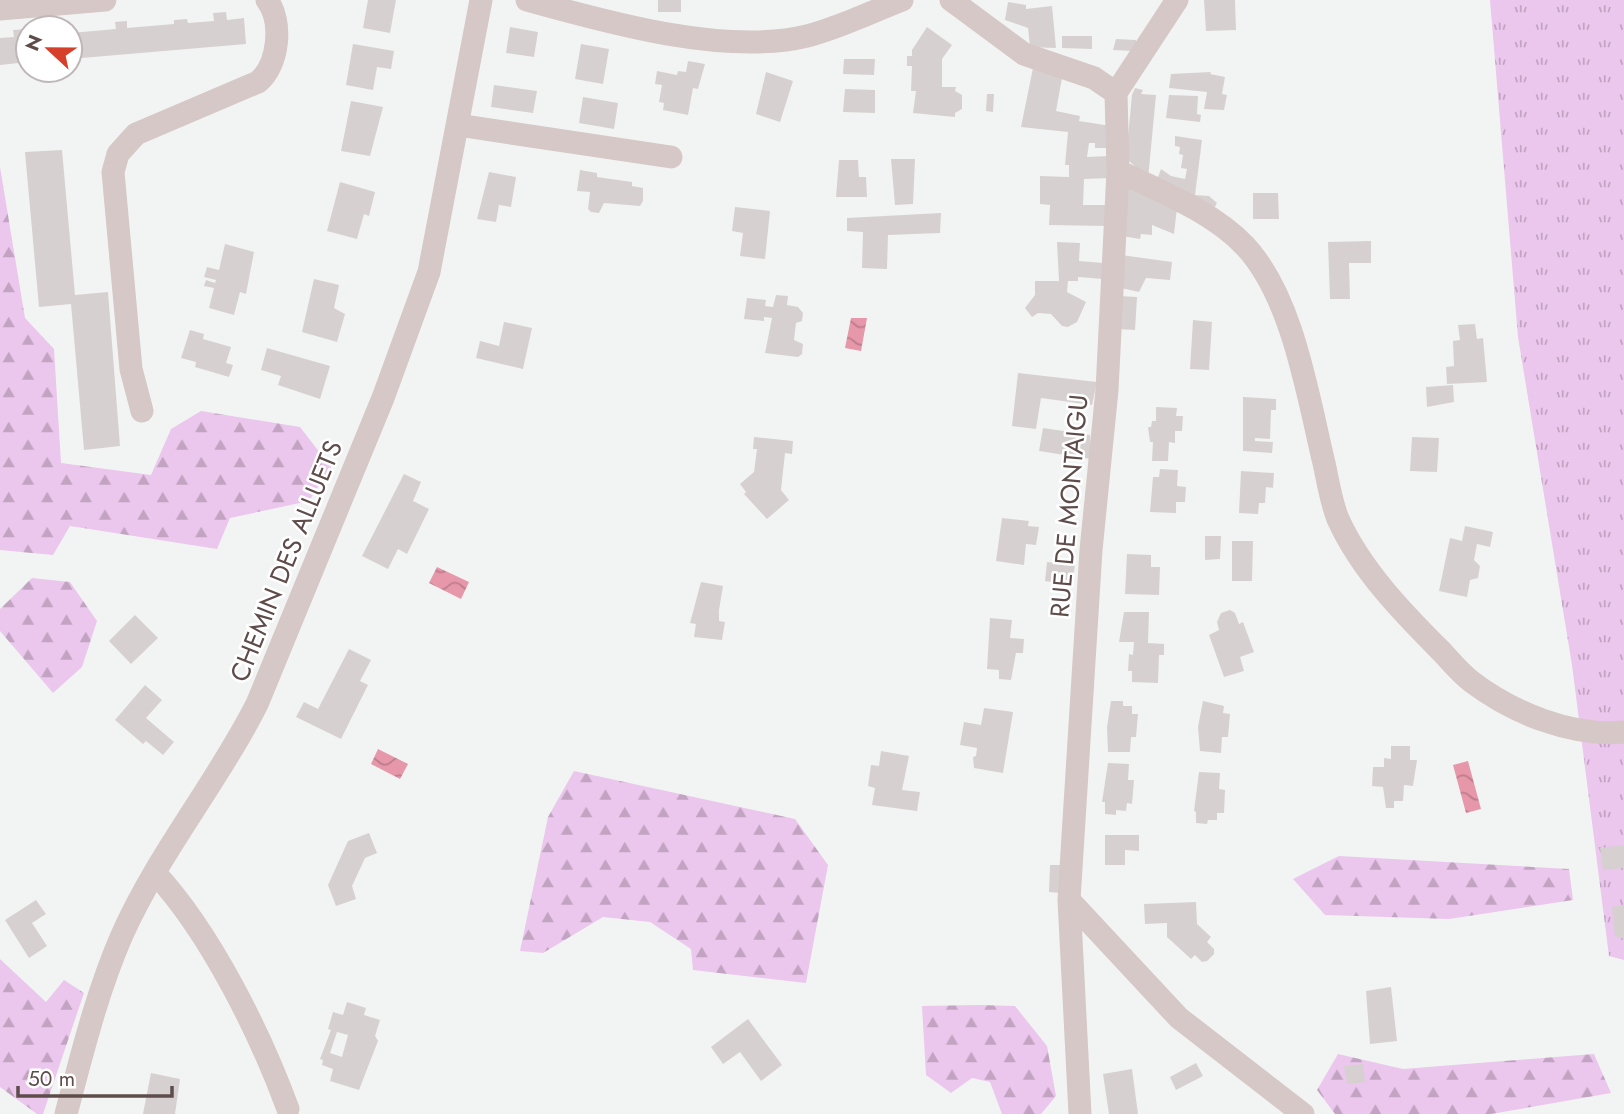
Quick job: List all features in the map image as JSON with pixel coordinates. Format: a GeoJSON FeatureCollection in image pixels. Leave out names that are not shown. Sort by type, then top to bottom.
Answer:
{"type":"FeatureCollection","features":[{"type":"Feature","properties":{"kind":"street"},"geometry":{"type":"LineString","coordinates":[[0,9],[105,0]]}},
{"type":"Feature","properties":{"kind":"street"},"geometry":{"type":"LineString","coordinates":[[142,411],[131,369],[113,172],[118,154],[136,134],[258,82],[267,74],[274,62],[275,49],[274,10],[267,0]]}},
{"type":"Feature","properties":{"kind":"street","name":"CHEMIN DES ALLUETS"},"geometry":{"type":"LineString","coordinates":[[66,1114],[87,1035],[123,934],[156,874],[237,745],[257,704],[379,408],[429,272],[481,0]]}},
{"type":"Feature","properties":{"kind":"street"},"geometry":{"type":"LineString","coordinates":[[527,0],[649,31],[759,40],[806,36],[902,0]]}},
{"type":"Feature","properties":{"kind":"street"},"geometry":{"type":"LineString","coordinates":[[951,0],[1024,54],[1094,78],[1116,93],[1177,0]]}},
{"type":"Feature","properties":{"kind":"street","name":"RUE DE MONTAIGU"},"geometry":{"type":"LineString","coordinates":[[1080,1114],[1069,900],[1091,550],[1107,390],[1118,171],[1116,93]]}},
{"type":"Feature","properties":{"kind":"street"},"geometry":{"type":"LineString","coordinates":[[458,125],[671,157]]}},
{"type":"Feature","properties":{"kind":"street"},"geometry":{"type":"LineString","coordinates":[[1118,171],[1211,219],[1245,246],[1271,284],[1309,399],[1337,518],[1359,556],[1401,611],[1471,682],[1526,712],[1569,729],[1605,734],[1624,732]]}},
{"type":"Feature","properties":{"kind":"street"},"geometry":{"type":"LineString","coordinates":[[156,874],[182,902],[265,1047],[288,1109]]}},
{"type":"Feature","properties":{"kind":"street"},"geometry":{"type":"LineString","coordinates":[[1069,900],[1179,1018],[1303,1114]]}},
{"type":"Feature","properties":{"kind":"green space"},"geometry":{"type":"Polygon","coordinates":[[[1490,0],[1624,0],[1624,960],[1609,956],[1572,665],[1518,337],[1490,0]]]}},
{"type":"Feature","properties":{"kind":"green space"},"geometry":{"type":"Polygon","coordinates":[[[0,167],[25,318],[54,349],[61,463],[151,475],[171,429],[201,411],[300,427],[331,467],[309,501],[230,518],[217,549],[70,526],[53,555],[0,550],[0,167]]]}},
{"type":"Feature","properties":{"kind":"green space"},"geometry":{"type":"Polygon","coordinates":[[[32,578],[70,582],[97,621],[82,667],[53,693],[0,631],[0,609],[32,578]]]}},
{"type":"Feature","properties":{"kind":"green space"},"geometry":{"type":"Polygon","coordinates":[[[574,771],[795,819],[828,865],[806,983],[693,970],[691,949],[650,922],[603,917],[543,953],[520,951],[548,817],[574,771]]]}},
{"type":"Feature","properties":{"kind":"green space"},"geometry":{"type":"Polygon","coordinates":[[[1339,856],[1569,869],[1573,900],[1449,919],[1325,915],[1293,879],[1339,856]]]}},
{"type":"Feature","properties":{"kind":"green space"},"geometry":{"type":"Polygon","coordinates":[[[0,959],[46,1002],[64,980],[84,993],[43,1114],[37,1114],[0,1087],[0,959]]]}},
{"type":"Feature","properties":{"kind":"green space"},"geometry":{"type":"Polygon","coordinates":[[[922,1006],[1015,1006],[1047,1046],[1056,1096],[1041,1114],[1002,1114],[990,1082],[972,1078],[951,1093],[926,1075],[922,1006]]]}},
{"type":"Feature","properties":{"kind":"green space"},"geometry":{"type":"Polygon","coordinates":[[[1338,1054],[1403,1069],[1594,1054],[1611,1093],[1491,1114],[1335,1114],[1317,1090],[1338,1054]]]}},
{"type":"Feature","properties":{"kind":"water"},"geometry":{"type":"Polygon","coordinates":[[[851,318],[867,318],[861,351],[845,348],[851,318]]]}},
{"type":"Feature","properties":{"kind":"water"},"geometry":{"type":"Polygon","coordinates":[[[437,567],[469,582],[461,599],[429,583],[437,567]]]}},
{"type":"Feature","properties":{"kind":"water"},"geometry":{"type":"Polygon","coordinates":[[[378,749],[408,764],[400,779],[371,764],[378,749]]]}},
{"type":"Feature","properties":{"kind":"water"},"geometry":{"type":"Polygon","coordinates":[[[1468,761],[1481,809],[1466,813],[1453,765],[1468,761]]]}},
{"type":"Feature","properties":{"kind":"building"},"geometry":{"type":"Polygon","coordinates":[[[368,0],[396,0],[390,33],[363,28],[368,0]]]}},
{"type":"Feature","properties":{"kind":"building"},"geometry":{"type":"Polygon","coordinates":[[[658,0],[681,0],[681,12],[658,12],[658,0]]]}},
{"type":"Feature","properties":{"kind":"building"},"geometry":{"type":"Polygon","coordinates":[[[1204,0],[1235,0],[1236,30],[1206,31],[1204,0]]]}},
{"type":"Feature","properties":{"kind":"building"},"geometry":{"type":"Polygon","coordinates":[[[1008,2],[1026,5],[1026,9],[1052,6],[1056,48],[1030,47],[1028,28],[1005,20],[1008,2]]]}},
{"type":"Feature","properties":{"kind":"building"},"geometry":{"type":"Polygon","coordinates":[[[226,12],[227,20],[244,18],[246,44],[84,58],[84,32],[116,29],[115,22],[127,21],[127,28],[174,24],[174,20],[187,19],[188,23],[214,21],[213,13],[226,12]]]}},
{"type":"Feature","properties":{"kind":"building"},"geometry":{"type":"Polygon","coordinates":[[[510,27],[538,32],[534,57],[506,53],[510,27]]]}},
{"type":"Feature","properties":{"kind":"building"},"geometry":{"type":"Polygon","coordinates":[[[927,27],[952,45],[942,59],[942,87],[956,87],[955,91],[962,95],[962,109],[955,113],[955,117],[913,113],[916,91],[911,91],[912,66],[907,66],[907,56],[912,56],[912,50],[927,27]]]}},
{"type":"Feature","properties":{"kind":"building"},"geometry":{"type":"Polygon","coordinates":[[[1062,36],[1092,36],[1092,49],[1062,48],[1062,36]]]}},
{"type":"Feature","properties":{"kind":"building"},"geometry":{"type":"Polygon","coordinates":[[[14,37],[14,64],[0,65],[0,38],[14,37]]]}},
{"type":"Feature","properties":{"kind":"building"},"geometry":{"type":"Polygon","coordinates":[[[1116,39],[1136,40],[1136,46],[1133,51],[1113,50],[1116,39]]]}},
{"type":"Feature","properties":{"kind":"building"},"geometry":{"type":"Polygon","coordinates":[[[353,44],[394,51],[391,69],[377,67],[373,90],[346,85],[353,44]]]}},
{"type":"Feature","properties":{"kind":"building"},"geometry":{"type":"Polygon","coordinates":[[[581,44],[609,49],[603,84],[575,79],[581,44]]]}},
{"type":"Feature","properties":{"kind":"building"},"geometry":{"type":"Polygon","coordinates":[[[844,59],[875,59],[874,75],[843,74],[844,59]]]}},
{"type":"Feature","properties":{"kind":"building"},"geometry":{"type":"Polygon","coordinates":[[[688,61],[705,64],[698,89],[693,88],[688,115],[663,110],[664,103],[659,102],[662,85],[655,84],[657,71],[677,75],[678,71],[686,72],[688,61]]]}},
{"type":"Feature","properties":{"kind":"building"},"geometry":{"type":"Polygon","coordinates":[[[1033,68],[1062,78],[1056,111],[1080,116],[1079,121],[1111,126],[1108,148],[1095,148],[1095,143],[1089,143],[1087,157],[1109,156],[1111,178],[1084,179],[1083,205],[1108,205],[1106,226],[1049,225],[1050,205],[1040,204],[1040,176],[1069,177],[1069,165],[1065,165],[1068,132],[1021,127],[1033,68]]]}},
{"type":"Feature","properties":{"kind":"building"},"geometry":{"type":"Polygon","coordinates":[[[766,72],[793,81],[780,122],[756,114],[766,72]]]}},
{"type":"Feature","properties":{"kind":"building"},"geometry":{"type":"Polygon","coordinates":[[[1211,72],[1210,74],[1225,77],[1222,94],[1227,95],[1224,110],[1204,109],[1207,92],[1169,88],[1171,74],[1211,72]]]}},
{"type":"Feature","properties":{"kind":"building"},"geometry":{"type":"Polygon","coordinates":[[[494,85],[537,91],[533,113],[491,107],[494,85]]]}},
{"type":"Feature","properties":{"kind":"building"},"geometry":{"type":"Polygon","coordinates":[[[1135,88],[1143,90],[1141,94],[1156,95],[1148,179],[1126,158],[1135,88]]]}},
{"type":"Feature","properties":{"kind":"building"},"geometry":{"type":"Polygon","coordinates":[[[845,89],[875,90],[875,113],[843,112],[845,89]]]}},
{"type":"Feature","properties":{"kind":"building"},"geometry":{"type":"Polygon","coordinates":[[[987,94],[994,94],[993,112],[986,111],[987,94]]]}},
{"type":"Feature","properties":{"kind":"building"},"geometry":{"type":"Polygon","coordinates":[[[1169,95],[1198,96],[1197,114],[1201,115],[1200,122],[1166,118],[1169,95]]]}},
{"type":"Feature","properties":{"kind":"building"},"geometry":{"type":"Polygon","coordinates":[[[583,97],[618,103],[614,129],[579,123],[583,97]]]}},
{"type":"Feature","properties":{"kind":"building"},"geometry":{"type":"Polygon","coordinates":[[[351,101],[383,107],[370,156],[341,151],[351,101]]]}},
{"type":"Feature","properties":{"kind":"building"},"geometry":{"type":"Polygon","coordinates":[[[1175,136],[1202,140],[1195,195],[1209,196],[1217,203],[1212,212],[1157,180],[1161,169],[1171,176],[1185,179],[1187,169],[1181,168],[1183,155],[1179,154],[1180,147],[1175,146],[1175,136]]]}},
{"type":"Feature","properties":{"kind":"building"},"geometry":{"type":"Polygon","coordinates":[[[62,150],[75,295],[108,292],[120,446],[84,450],[71,304],[39,307],[25,152],[62,150]]]}},
{"type":"Feature","properties":{"kind":"building"},"geometry":{"type":"Polygon","coordinates":[[[891,159],[915,159],[913,204],[895,205],[891,159]]]}},
{"type":"Feature","properties":{"kind":"building"},"geometry":{"type":"Polygon","coordinates":[[[839,160],[858,160],[859,177],[866,177],[867,197],[836,197],[839,160]]]}},
{"type":"Feature","properties":{"kind":"building"},"geometry":{"type":"Polygon","coordinates":[[[580,170],[597,173],[597,177],[632,182],[632,186],[643,188],[643,201],[640,206],[604,203],[599,213],[591,212],[588,209],[590,192],[577,191],[580,170]]]}},
{"type":"Feature","properties":{"kind":"building"},"geometry":{"type":"Polygon","coordinates":[[[489,172],[516,177],[511,207],[499,205],[496,222],[477,219],[489,172]]]}},
{"type":"Feature","properties":{"kind":"building"},"geometry":{"type":"Polygon","coordinates":[[[340,182],[375,192],[369,216],[364,214],[357,239],[327,231],[340,182]]]}},
{"type":"Feature","properties":{"kind":"building"},"geometry":{"type":"Polygon","coordinates":[[[1127,188],[1144,191],[1177,208],[1174,234],[1152,225],[1152,235],[1141,234],[1140,239],[1122,236],[1127,188]]]}},
{"type":"Feature","properties":{"kind":"building"},"geometry":{"type":"Polygon","coordinates":[[[1253,193],[1278,193],[1279,219],[1253,219],[1253,193]]]}},
{"type":"Feature","properties":{"kind":"building"},"geometry":{"type":"Polygon","coordinates":[[[735,207],[770,211],[765,259],[740,256],[743,233],[732,231],[735,207]]]}},
{"type":"Feature","properties":{"kind":"building"},"geometry":{"type":"Polygon","coordinates":[[[941,213],[940,233],[888,235],[887,269],[862,268],[863,232],[847,231],[847,218],[941,213]]]}},
{"type":"Feature","properties":{"kind":"building"},"geometry":{"type":"Polygon","coordinates":[[[1371,241],[1371,263],[1349,263],[1350,299],[1330,299],[1328,242],[1371,241]]]}},
{"type":"Feature","properties":{"kind":"building"},"geometry":{"type":"Polygon","coordinates":[[[1057,242],[1080,243],[1079,261],[1104,263],[1103,279],[1078,277],[1078,281],[1068,281],[1067,292],[1086,302],[1077,322],[1068,327],[1062,326],[1051,314],[1038,313],[1032,317],[1025,308],[1035,295],[1035,281],[1059,281],[1057,242]]]}},
{"type":"Feature","properties":{"kind":"building"},"geometry":{"type":"Polygon","coordinates":[[[225,244],[254,252],[246,294],[240,292],[234,315],[209,308],[214,288],[204,286],[206,280],[215,283],[216,280],[204,277],[207,267],[219,270],[225,244]]]}},
{"type":"Feature","properties":{"kind":"building"},"geometry":{"type":"Polygon","coordinates":[[[1121,255],[1172,262],[1170,280],[1146,278],[1139,292],[1121,288],[1121,255]]]}},
{"type":"Feature","properties":{"kind":"building"},"geometry":{"type":"Polygon","coordinates":[[[314,279],[339,285],[334,308],[345,314],[337,342],[302,332],[314,279]]]}},
{"type":"Feature","properties":{"kind":"building"},"geometry":{"type":"Polygon","coordinates":[[[776,295],[788,296],[787,305],[798,307],[803,313],[802,321],[796,323],[794,340],[803,344],[802,354],[798,357],[765,353],[772,318],[764,317],[764,321],[744,319],[747,298],[766,300],[765,306],[773,307],[776,295]]]}},
{"type":"Feature","properties":{"kind":"building"},"geometry":{"type":"Polygon","coordinates":[[[1119,296],[1137,297],[1135,330],[1117,329],[1119,296]]]}},
{"type":"Feature","properties":{"kind":"building"},"geometry":{"type":"Polygon","coordinates":[[[1193,320],[1212,322],[1209,370],[1190,369],[1193,320]]]}},
{"type":"Feature","properties":{"kind":"building"},"geometry":{"type":"Polygon","coordinates":[[[504,322],[532,328],[523,369],[476,358],[480,341],[499,346],[504,322]]]}},
{"type":"Feature","properties":{"kind":"building"},"geometry":{"type":"Polygon","coordinates":[[[1475,324],[1477,339],[1483,338],[1487,382],[1447,384],[1446,367],[1454,366],[1453,341],[1460,340],[1458,325],[1475,324]]]}},
{"type":"Feature","properties":{"kind":"building"},"geometry":{"type":"Polygon","coordinates":[[[190,330],[204,334],[203,339],[231,347],[226,363],[233,365],[229,377],[195,367],[196,362],[181,358],[190,330]]]}},
{"type":"Feature","properties":{"kind":"building"},"geometry":{"type":"Polygon","coordinates":[[[267,348],[330,366],[320,399],[278,385],[281,376],[261,370],[267,348]]]}},
{"type":"Feature","properties":{"kind":"building"},"geometry":{"type":"Polygon","coordinates":[[[1018,373],[1097,382],[1092,405],[1041,398],[1036,429],[1012,426],[1018,373]]]}},
{"type":"Feature","properties":{"kind":"building"},"geometry":{"type":"Polygon","coordinates":[[[1453,385],[1454,402],[1427,407],[1426,387],[1453,385]]]}},
{"type":"Feature","properties":{"kind":"building"},"geometry":{"type":"Polygon","coordinates":[[[1243,397],[1276,399],[1276,410],[1271,410],[1270,439],[1255,438],[1255,441],[1273,442],[1272,453],[1243,451],[1243,397]]]}},
{"type":"Feature","properties":{"kind":"building"},"geometry":{"type":"Polygon","coordinates":[[[1156,407],[1177,408],[1176,416],[1183,416],[1182,431],[1175,431],[1175,443],[1169,442],[1168,461],[1152,461],[1153,442],[1150,442],[1148,427],[1151,427],[1152,421],[1156,421],[1156,407]]]}},
{"type":"Feature","properties":{"kind":"building"},"geometry":{"type":"Polygon","coordinates":[[[1043,428],[1090,435],[1091,459],[1039,451],[1043,428]]]}},
{"type":"Feature","properties":{"kind":"building"},"geometry":{"type":"Polygon","coordinates":[[[754,437],[793,441],[792,454],[785,453],[781,490],[789,500],[767,519],[744,494],[746,492],[740,484],[754,472],[757,449],[753,449],[754,437]]]}},
{"type":"Feature","properties":{"kind":"building"},"geometry":{"type":"Polygon","coordinates":[[[1412,437],[1439,438],[1437,472],[1410,471],[1412,437]]]}},
{"type":"Feature","properties":{"kind":"building"},"geometry":{"type":"Polygon","coordinates":[[[1160,469],[1178,470],[1177,486],[1186,487],[1185,502],[1176,502],[1176,513],[1150,512],[1153,477],[1159,477],[1160,469]]]}},
{"type":"Feature","properties":{"kind":"building"},"geometry":{"type":"Polygon","coordinates":[[[1241,471],[1274,473],[1273,488],[1266,487],[1265,503],[1259,503],[1258,514],[1239,513],[1241,471]]]}},
{"type":"Feature","properties":{"kind":"building"},"geometry":{"type":"Polygon","coordinates":[[[404,474],[421,482],[413,501],[429,509],[407,554],[398,549],[388,569],[362,556],[404,474]]]}},
{"type":"Feature","properties":{"kind":"building"},"geometry":{"type":"Polygon","coordinates":[[[1002,518],[1029,521],[1028,526],[1039,527],[1036,545],[1026,544],[1024,565],[996,561],[1002,518]]]}},
{"type":"Feature","properties":{"kind":"building"},"geometry":{"type":"Polygon","coordinates":[[[1465,526],[1493,532],[1490,547],[1477,544],[1474,560],[1480,566],[1478,578],[1470,580],[1467,597],[1439,591],[1450,538],[1462,541],[1465,526]]]}},
{"type":"Feature","properties":{"kind":"building"},"geometry":{"type":"Polygon","coordinates":[[[1205,536],[1221,536],[1220,559],[1205,560],[1205,536]]]}},
{"type":"Feature","properties":{"kind":"building"},"geometry":{"type":"Polygon","coordinates":[[[1232,541],[1253,541],[1252,581],[1232,581],[1232,541]]]}},
{"type":"Feature","properties":{"kind":"building"},"geometry":{"type":"Polygon","coordinates":[[[1127,554],[1151,555],[1151,567],[1160,567],[1159,595],[1125,594],[1127,554]]]}},
{"type":"Feature","properties":{"kind":"building"},"geometry":{"type":"Polygon","coordinates":[[[1047,562],[1075,565],[1072,585],[1045,581],[1047,562]]]}},
{"type":"Feature","properties":{"kind":"building"},"geometry":{"type":"Polygon","coordinates":[[[701,582],[723,586],[719,610],[719,621],[725,622],[722,640],[694,637],[696,624],[690,623],[701,582]]]}},
{"type":"Feature","properties":{"kind":"building"},"geometry":{"type":"Polygon","coordinates":[[[1230,610],[1235,613],[1239,624],[1243,622],[1254,652],[1240,657],[1244,671],[1224,677],[1209,635],[1219,630],[1217,622],[1221,613],[1230,610]]]}},
{"type":"Feature","properties":{"kind":"building"},"geometry":{"type":"Polygon","coordinates":[[[1124,612],[1149,612],[1148,643],[1164,644],[1164,655],[1159,655],[1158,683],[1132,682],[1132,671],[1128,671],[1129,654],[1133,655],[1134,642],[1119,642],[1124,612]]]}},
{"type":"Feature","properties":{"kind":"building"},"geometry":{"type":"Polygon","coordinates":[[[135,615],[158,638],[131,664],[109,641],[135,615]]]}},
{"type":"Feature","properties":{"kind":"building"},"geometry":{"type":"Polygon","coordinates":[[[990,618],[1012,620],[1010,638],[1024,639],[1023,653],[1016,653],[1011,680],[999,679],[999,670],[987,669],[990,618]]]}},
{"type":"Feature","properties":{"kind":"building"},"geometry":{"type":"Polygon","coordinates":[[[349,649],[371,660],[360,681],[368,685],[341,739],[296,717],[304,702],[318,709],[349,649]]]}},
{"type":"Feature","properties":{"kind":"building"},"geometry":{"type":"Polygon","coordinates":[[[145,685],[162,700],[146,718],[174,742],[163,755],[146,741],[143,744],[115,720],[145,685]]]}},
{"type":"Feature","properties":{"kind":"building"},"geometry":{"type":"Polygon","coordinates":[[[1111,701],[1123,701],[1123,706],[1132,706],[1132,714],[1138,714],[1136,737],[1131,737],[1130,752],[1108,752],[1107,727],[1111,701]]]}},
{"type":"Feature","properties":{"kind":"building"},"geometry":{"type":"Polygon","coordinates":[[[1203,701],[1224,706],[1223,713],[1230,714],[1228,737],[1222,737],[1221,753],[1200,751],[1198,727],[1203,701]]]}},
{"type":"Feature","properties":{"kind":"building"},"geometry":{"type":"Polygon","coordinates":[[[984,708],[1013,712],[1003,773],[974,768],[973,757],[976,756],[977,748],[960,745],[964,722],[981,725],[984,708]]]}},
{"type":"Feature","properties":{"kind":"building"},"geometry":{"type":"Polygon","coordinates":[[[1391,746],[1410,746],[1410,760],[1417,760],[1413,786],[1404,785],[1403,801],[1394,801],[1394,808],[1386,808],[1383,787],[1372,786],[1373,767],[1384,767],[1384,758],[1391,759],[1391,746]]]}},
{"type":"Feature","properties":{"kind":"building"},"geometry":{"type":"Polygon","coordinates":[[[881,751],[909,756],[902,790],[920,792],[917,811],[872,805],[875,788],[868,786],[871,765],[879,766],[881,751]]]}},
{"type":"Feature","properties":{"kind":"building"},"geometry":{"type":"Polygon","coordinates":[[[1108,763],[1129,764],[1128,780],[1134,780],[1132,804],[1127,803],[1126,811],[1116,810],[1116,815],[1105,814],[1105,802],[1102,802],[1108,763]]]}},
{"type":"Feature","properties":{"kind":"building"},"geometry":{"type":"Polygon","coordinates":[[[1199,772],[1220,773],[1219,789],[1225,790],[1224,813],[1217,813],[1217,820],[1208,820],[1207,824],[1196,823],[1194,811],[1199,772]]]}},
{"type":"Feature","properties":{"kind":"building"},"geometry":{"type":"Polygon","coordinates":[[[369,833],[377,853],[365,858],[352,886],[356,899],[336,906],[328,885],[348,841],[369,833]]]}},
{"type":"Feature","properties":{"kind":"building"},"geometry":{"type":"Polygon","coordinates":[[[1105,835],[1139,835],[1139,851],[1125,850],[1125,865],[1105,865],[1105,835]]]}},
{"type":"Feature","properties":{"kind":"building"},"geometry":{"type":"Polygon","coordinates":[[[1624,845],[1624,868],[1603,870],[1600,848],[1624,845]]]}},
{"type":"Feature","properties":{"kind":"building"},"geometry":{"type":"Polygon","coordinates":[[[1050,865],[1061,865],[1060,893],[1049,892],[1050,865]]]}},
{"type":"Feature","properties":{"kind":"building"},"geometry":{"type":"Polygon","coordinates":[[[36,900],[46,914],[32,923],[47,946],[29,958],[5,920],[36,900]]]}},
{"type":"Feature","properties":{"kind":"building"},"geometry":{"type":"Polygon","coordinates":[[[1196,902],[1197,924],[1211,937],[1207,942],[1214,949],[1214,954],[1202,962],[1195,955],[1191,959],[1167,937],[1167,923],[1145,924],[1144,904],[1196,902]]]}},
{"type":"Feature","properties":{"kind":"building"},"geometry":{"type":"Polygon","coordinates":[[[1624,905],[1624,939],[1615,936],[1612,907],[1624,905]]]}},
{"type":"Feature","properties":{"kind":"building"},"geometry":{"type":"Polygon","coordinates":[[[1391,987],[1397,1041],[1370,1044],[1366,991],[1391,987]]]}},
{"type":"Feature","properties":{"kind":"building"},"geometry":{"type":"Polygon","coordinates":[[[347,1002],[366,1008],[364,1015],[380,1020],[375,1036],[378,1041],[359,1090],[330,1081],[333,1069],[322,1065],[323,1060],[320,1059],[331,1030],[328,1029],[333,1012],[343,1015],[347,1002]],[[337,1032],[330,1053],[342,1057],[348,1035],[337,1032]]]}},
{"type":"Feature","properties":{"kind":"building"},"geometry":{"type":"Polygon","coordinates":[[[748,1019],[782,1065],[761,1081],[740,1052],[723,1064],[711,1047],[748,1019]]]}},
{"type":"Feature","properties":{"kind":"building"},"geometry":{"type":"Polygon","coordinates":[[[1196,1063],[1203,1076],[1176,1090],[1170,1077],[1196,1063]]]}},
{"type":"Feature","properties":{"kind":"building"},"geometry":{"type":"Polygon","coordinates":[[[1363,1064],[1365,1082],[1347,1084],[1344,1066],[1363,1064]]]}},
{"type":"Feature","properties":{"kind":"building"},"geometry":{"type":"Polygon","coordinates":[[[1132,1069],[1138,1114],[1109,1114],[1103,1074],[1132,1069]]]}},
{"type":"Feature","properties":{"kind":"building"},"geometry":{"type":"Polygon","coordinates":[[[151,1073],[180,1079],[175,1114],[143,1114],[151,1073]]]}}]}
